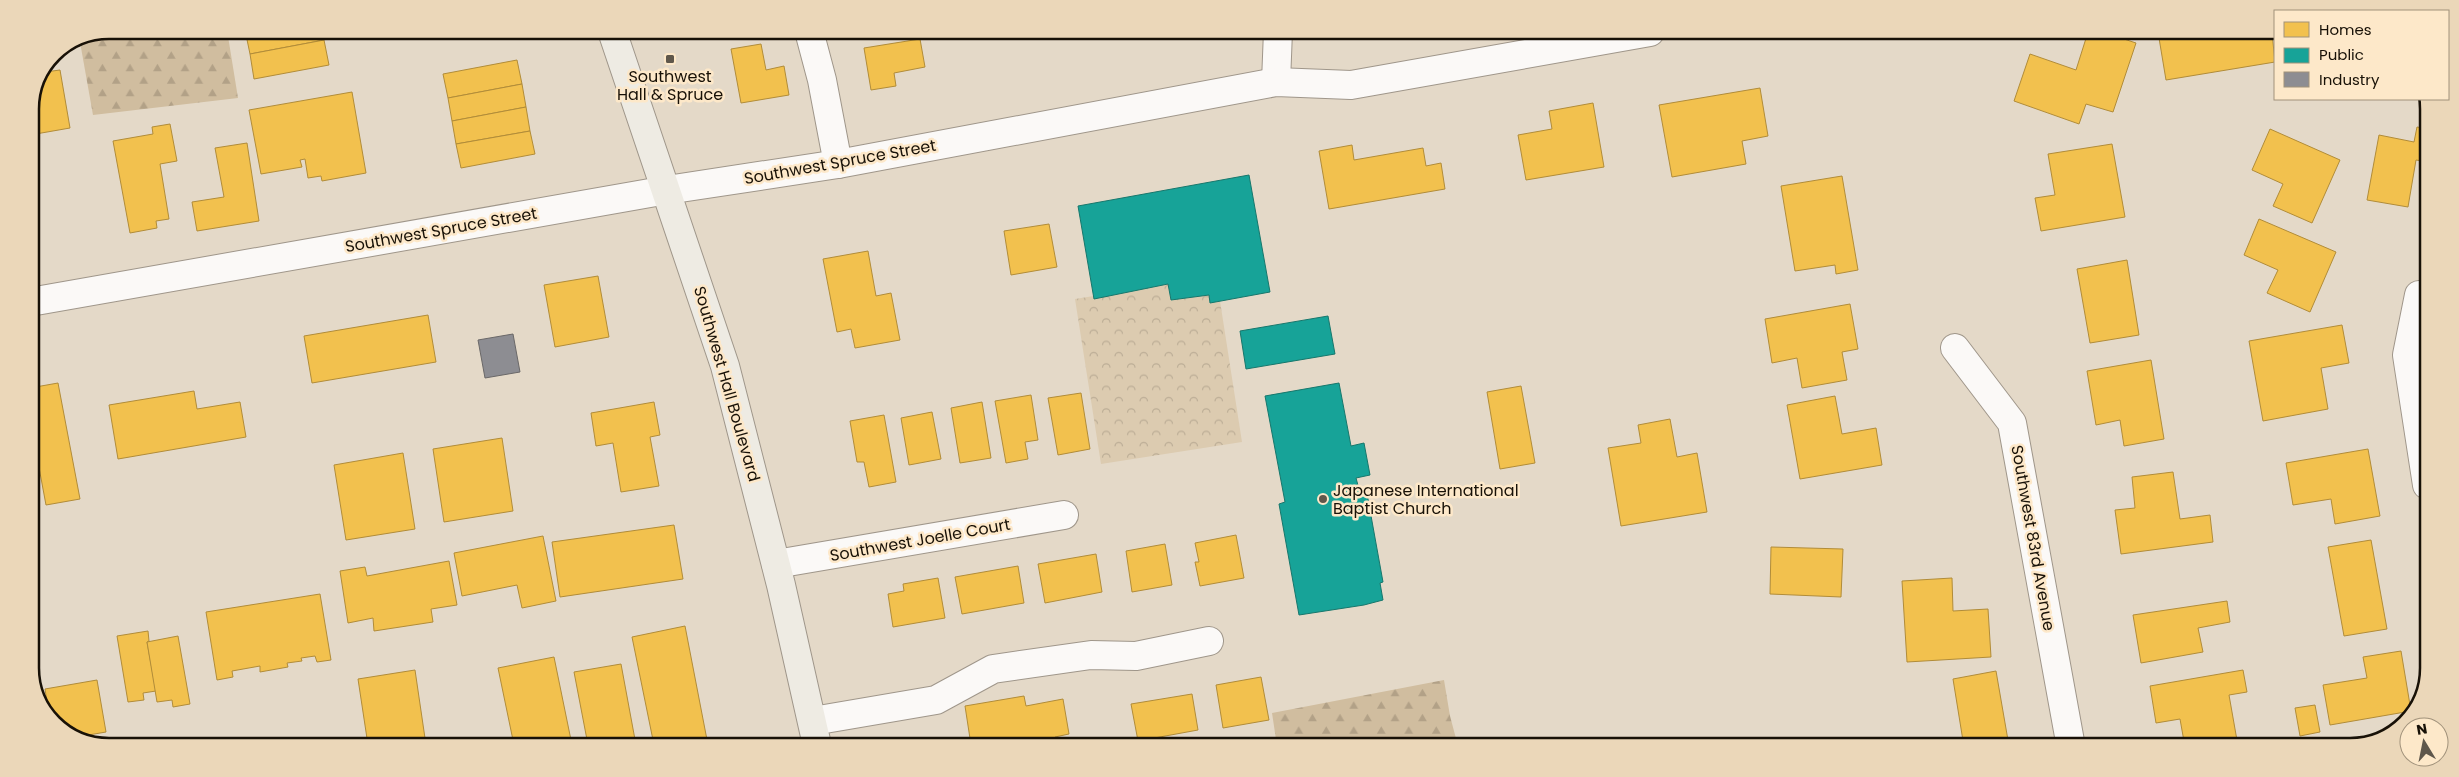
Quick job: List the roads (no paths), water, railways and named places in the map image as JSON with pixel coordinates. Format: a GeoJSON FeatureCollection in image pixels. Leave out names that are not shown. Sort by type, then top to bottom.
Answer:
{"type":"FeatureCollection","features":[{"type":"Feature","properties":{"kind":"main road","name":"Southwest Hall Boulevard"},"geometry":{"type":"LineString","coordinates":[[615,39],[725,366],[776,564],[815,733]]}},
{"type":"Feature","properties":{"kind":"street"},"geometry":{"type":"LineString","coordinates":[[811,39],[822,80],[838,164]]}},
{"type":"Feature","properties":{"kind":"street"},"geometry":{"type":"LineString","coordinates":[[1276,82],[1278,39]]}},
{"type":"Feature","properties":{"kind":"street","name":"Southwest Spruce Street"},"geometry":{"type":"LineString","coordinates":[[39,300],[667,190],[838,164],[1276,82],[1351,85],[1611,39]]}},
{"type":"Feature","properties":{"kind":"street"},"geometry":{"type":"LineString","coordinates":[[2419,295],[2407,355],[2420,440]]}},
{"type":"Feature","properties":{"kind":"street","name":"Southwest 83rd Avenue"},"geometry":{"type":"LineString","coordinates":[[1955,348],[2012,423],[2069,738]]}},
{"type":"Feature","properties":{"kind":"street","name":"Southwest Joelle Court"},"geometry":{"type":"LineString","coordinates":[[776,564],[1064,515]]}},
{"type":"Feature","properties":{"kind":"street"},"geometry":{"type":"LineString","coordinates":[[815,733],[936,700],[994,669],[1090,654],[1136,656],[1208,641]]}},
{"type":"Feature","properties":{"kind":"place","name":"Southwest Hall & Spruce"},"geometry":{"type":"Point","coordinates":[670,59]}},
{"type":"Feature","properties":{"kind":"place","name":"Japanese International Baptist Church"},"geometry":{"type":"Point","coordinates":[1323,499]}}]}
